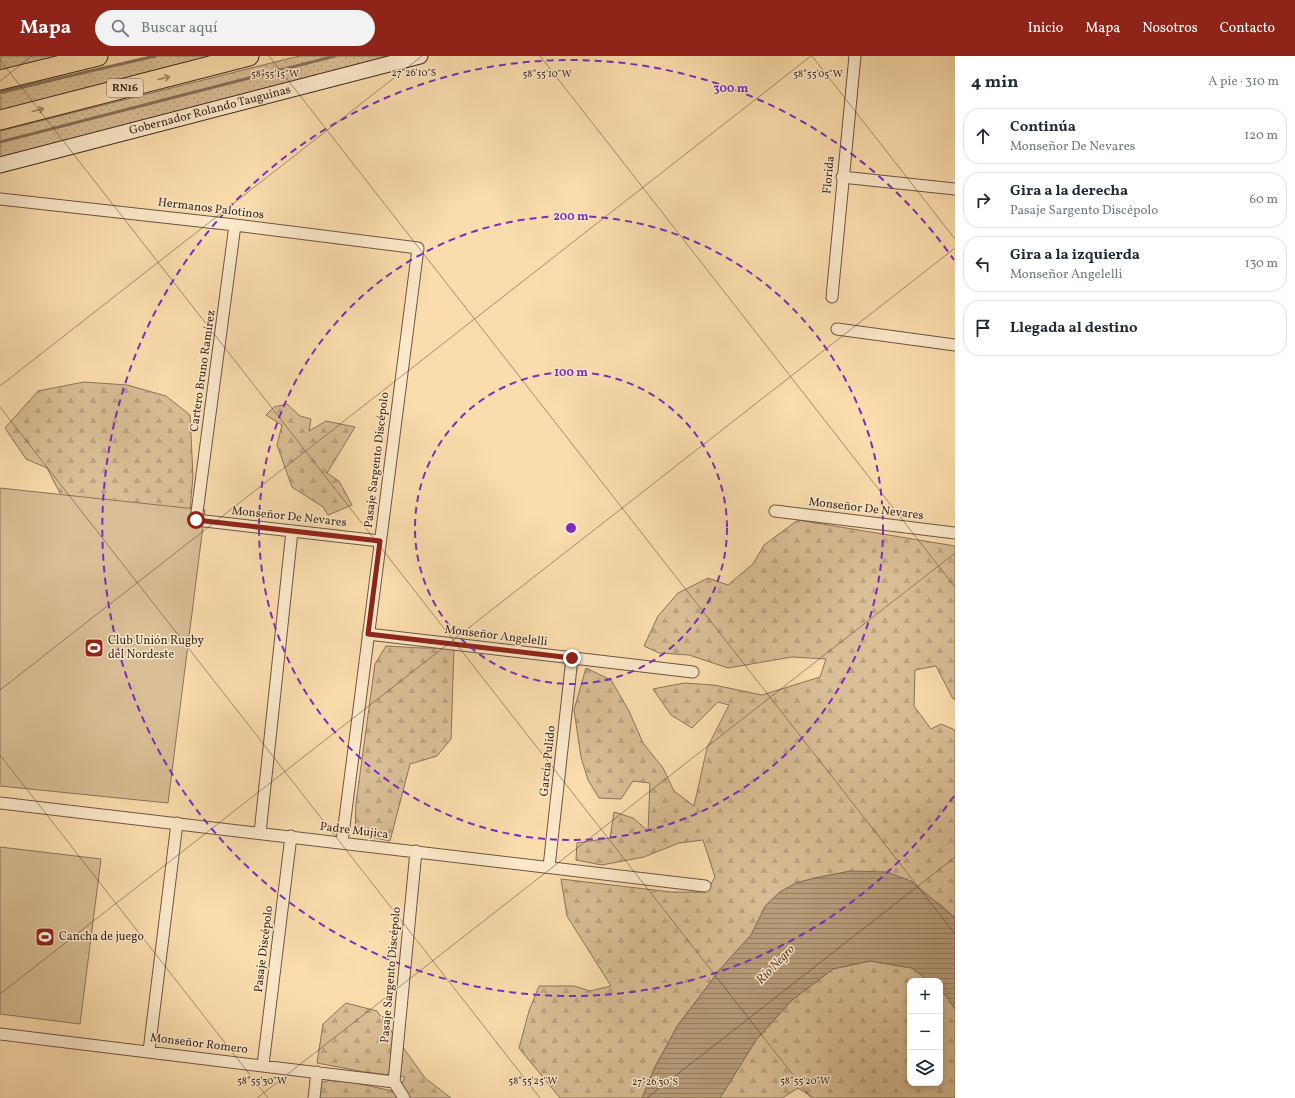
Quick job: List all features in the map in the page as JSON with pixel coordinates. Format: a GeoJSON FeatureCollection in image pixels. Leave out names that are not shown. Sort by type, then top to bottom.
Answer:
{"type":"FeatureCollection","features":[{"type":"Feature","properties":{"kind":"highway"},"geometry":{"type":"LineString","coordinates":[[0,80],[98,56]]}},
{"type":"Feature","properties":{"kind":"highway","name":"RN16"},"geometry":{"type":"LineString","coordinates":[[0,120],[249,56]]}},
{"type":"Feature","properties":{"kind":"street","name":"Gobernador Rolando Tauguinas"},"geometry":{"type":"LineString","coordinates":[[0,165],[420,56]]}},
{"type":"Feature","properties":{"kind":"street","name":"Florida"},"geometry":{"type":"LineString","coordinates":[[832,297],[842,177],[855,56]]}},
{"type":"Feature","properties":{"kind":"street"},"geometry":{"type":"LineString","coordinates":[[842,177],[955,189]]}},
{"type":"Feature","properties":{"kind":"street","name":"Hermanos Palotinos"},"geometry":{"type":"LineString","coordinates":[[0,199],[235,225],[418,248]]}},
{"type":"Feature","properties":{"kind":"street","name":"Cartero Bruno Ramírez"},"geometry":{"type":"LineString","coordinates":[[196,520],[235,225]]}},
{"type":"Feature","properties":{"kind":"street","name":"Pasaje Sargento Discépolo"},"geometry":{"type":"LineString","coordinates":[[342,842],[418,248]]}},
{"type":"Feature","properties":{"kind":"street"},"geometry":{"type":"LineString","coordinates":[[837,329],[955,344]]}},
{"type":"Feature","properties":{"kind":"street","name":"Monseñor De Nevares"},"geometry":{"type":"LineString","coordinates":[[775,511],[955,533]]}},
{"type":"Feature","properties":{"kind":"street","name":"Monseñor De Nevares"},"geometry":{"type":"LineString","coordinates":[[196,520],[380,541]]}},
{"type":"Feature","properties":{"kind":"street"},"geometry":{"type":"LineString","coordinates":[[260,833],[292,531]]}},
{"type":"Feature","properties":{"kind":"street","name":"Monseñor Angelelli"},"geometry":{"type":"LineString","coordinates":[[368,634],[693,672]]}},
{"type":"Feature","properties":{"kind":"street","name":"García Pulido"},"geometry":{"type":"LineString","coordinates":[[549,867],[572,658]]}},
{"type":"Feature","properties":{"kind":"street","name":"Padre Mujica"},"geometry":{"type":"LineString","coordinates":[[0,803],[342,842],[705,886]]}},
{"type":"Feature","properties":{"kind":"street"},"geometry":{"type":"LineString","coordinates":[[149,1051],[177,823]]}},
{"type":"Feature","properties":{"kind":"street","name":"Pasaje Discépolo"},"geometry":{"type":"LineString","coordinates":[[263,1065],[291,836]]}},
{"type":"Feature","properties":{"kind":"street","name":"Pasaje Sargento Discépolo"},"geometry":{"type":"LineString","coordinates":[[394,1082],[416,851]]}},
{"type":"Feature","properties":{"kind":"street","name":"Monseñor Romero"},"geometry":{"type":"LineString","coordinates":[[0,1034],[394,1082]]}},
{"type":"Feature","properties":{"kind":"street"},"geometry":{"type":"LineString","coordinates":[[314,1098],[317,1072]]}},
{"type":"Feature","properties":{"kind":"street"},"geometry":{"type":"LineString","coordinates":[[394,1082],[404,1098]]}},
{"type":"Feature","properties":{"kind":"green space"},"geometry":{"type":"Polygon","coordinates":[[[0,56],[73,56],[0,75],[0,56]]]}},
{"type":"Feature","properties":{"kind":"green space"},"geometry":{"type":"Polygon","coordinates":[[[151,56],[214,56],[0,111],[0,94],[151,56]]]}},
{"type":"Feature","properties":{"kind":"green space"},"geometry":{"type":"Polygon","coordinates":[[[299,56],[397,56],[0,158],[0,131],[299,56]]]}},
{"type":"Feature","properties":{"kind":"green space"},"geometry":{"type":"Polygon","coordinates":[[[84,382],[127,385],[166,396],[190,415],[193,476],[190,511],[63,499],[47,468],[26,459],[5,428],[38,391],[84,382]]]}},
{"type":"Feature","properties":{"kind":"green space"},"geometry":{"type":"Polygon","coordinates":[[[287,404],[300,416],[311,419],[309,431],[326,421],[355,427],[327,473],[339,481],[352,505],[328,515],[323,507],[292,487],[277,445],[282,425],[266,415],[274,407],[287,404]]]}},
{"type":"Feature","properties":{"kind":"green space","name":"Club Unión Rugby del Nordeste"},"geometry":{"type":"Polygon","coordinates":[[[0,488],[205,510],[168,803],[0,786],[0,488]]]}},
{"type":"Feature","properties":{"kind":"green space"},"geometry":{"type":"Polygon","coordinates":[[[798,520],[955,546],[955,699],[953,699],[936,666],[915,670],[914,706],[931,729],[941,724],[955,730],[955,918],[940,904],[851,871],[796,883],[780,892],[766,905],[751,935],[722,967],[678,1025],[656,1065],[642,1098],[560,1098],[519,1048],[529,1011],[539,986],[574,986],[590,991],[611,986],[567,916],[561,879],[671,892],[706,892],[715,877],[703,840],[679,843],[644,857],[602,865],[576,860],[577,843],[610,838],[614,812],[633,818],[648,831],[650,783],[633,781],[621,799],[599,798],[588,780],[581,757],[574,710],[586,668],[611,680],[629,711],[643,743],[663,768],[674,791],[694,806],[707,748],[729,705],[718,702],[692,728],[671,715],[653,689],[684,683],[714,685],[762,695],[820,677],[826,659],[792,657],[728,668],[689,655],[659,653],[644,646],[658,616],[678,593],[708,578],[728,585],[753,564],[764,545],[798,520]]]}},
{"type":"Feature","properties":{"kind":"green space"},"geometry":{"type":"Polygon","coordinates":[[[386,646],[454,648],[451,739],[437,756],[410,764],[390,841],[355,834],[356,803],[375,664],[386,646]]]}},
{"type":"Feature","properties":{"kind":"green space","name":"Cancha de juego"},"geometry":{"type":"Polygon","coordinates":[[[0,847],[101,859],[80,1024],[0,1014],[0,847]]]}},
{"type":"Feature","properties":{"kind":"green space"},"geometry":{"type":"Polygon","coordinates":[[[870,961],[912,968],[925,978],[907,978],[907,1086],[943,1086],[943,992],[945,994],[955,1009],[955,1098],[814,1098],[798,1088],[782,1098],[720,1098],[756,1040],[792,1000],[833,969],[870,961]]]}},
{"type":"Feature","properties":{"kind":"green space"},"geometry":{"type":"Polygon","coordinates":[[[346,1003],[377,1011],[425,1078],[451,1098],[316,1098],[313,1084],[337,1079],[397,1092],[405,1077],[365,1072],[317,1063],[323,1024],[346,1003]]]}},
{"type":"Feature","properties":{"kind":"water","name":"Río Negro"},"geometry":{"type":"Polygon","coordinates":[[[851,871],[887,872],[911,881],[955,918],[955,1009],[943,992],[943,978],[925,978],[912,968],[870,961],[833,969],[792,1000],[756,1040],[720,1098],[642,1098],[656,1065],[678,1025],[722,967],[751,935],[766,905],[780,892],[796,883],[851,871]]]}},
{"type":"Feature","properties":{"kind":"waterway"},"geometry":{"type":"LineString","coordinates":[[0,92],[155,56]]}},
{"type":"Feature","properties":{"kind":"waterway"},"geometry":{"type":"LineString","coordinates":[[0,142],[335,56]]}},
{"type":"Feature","properties":{"kind":"place","name":"Club Unión Rugby del Nordeste"},"geometry":{"type":"Point","coordinates":[94,648]}},
{"type":"Feature","properties":{"kind":"place","name":"Cancha de juego"},"geometry":{"type":"Point","coordinates":[45,937]}},
{"type":"Feature","properties":{"kind":"route"},"geometry":{"type":"LineString","coordinates":[[196,520],[380,541],[368,634],[572,658]]}}]}
